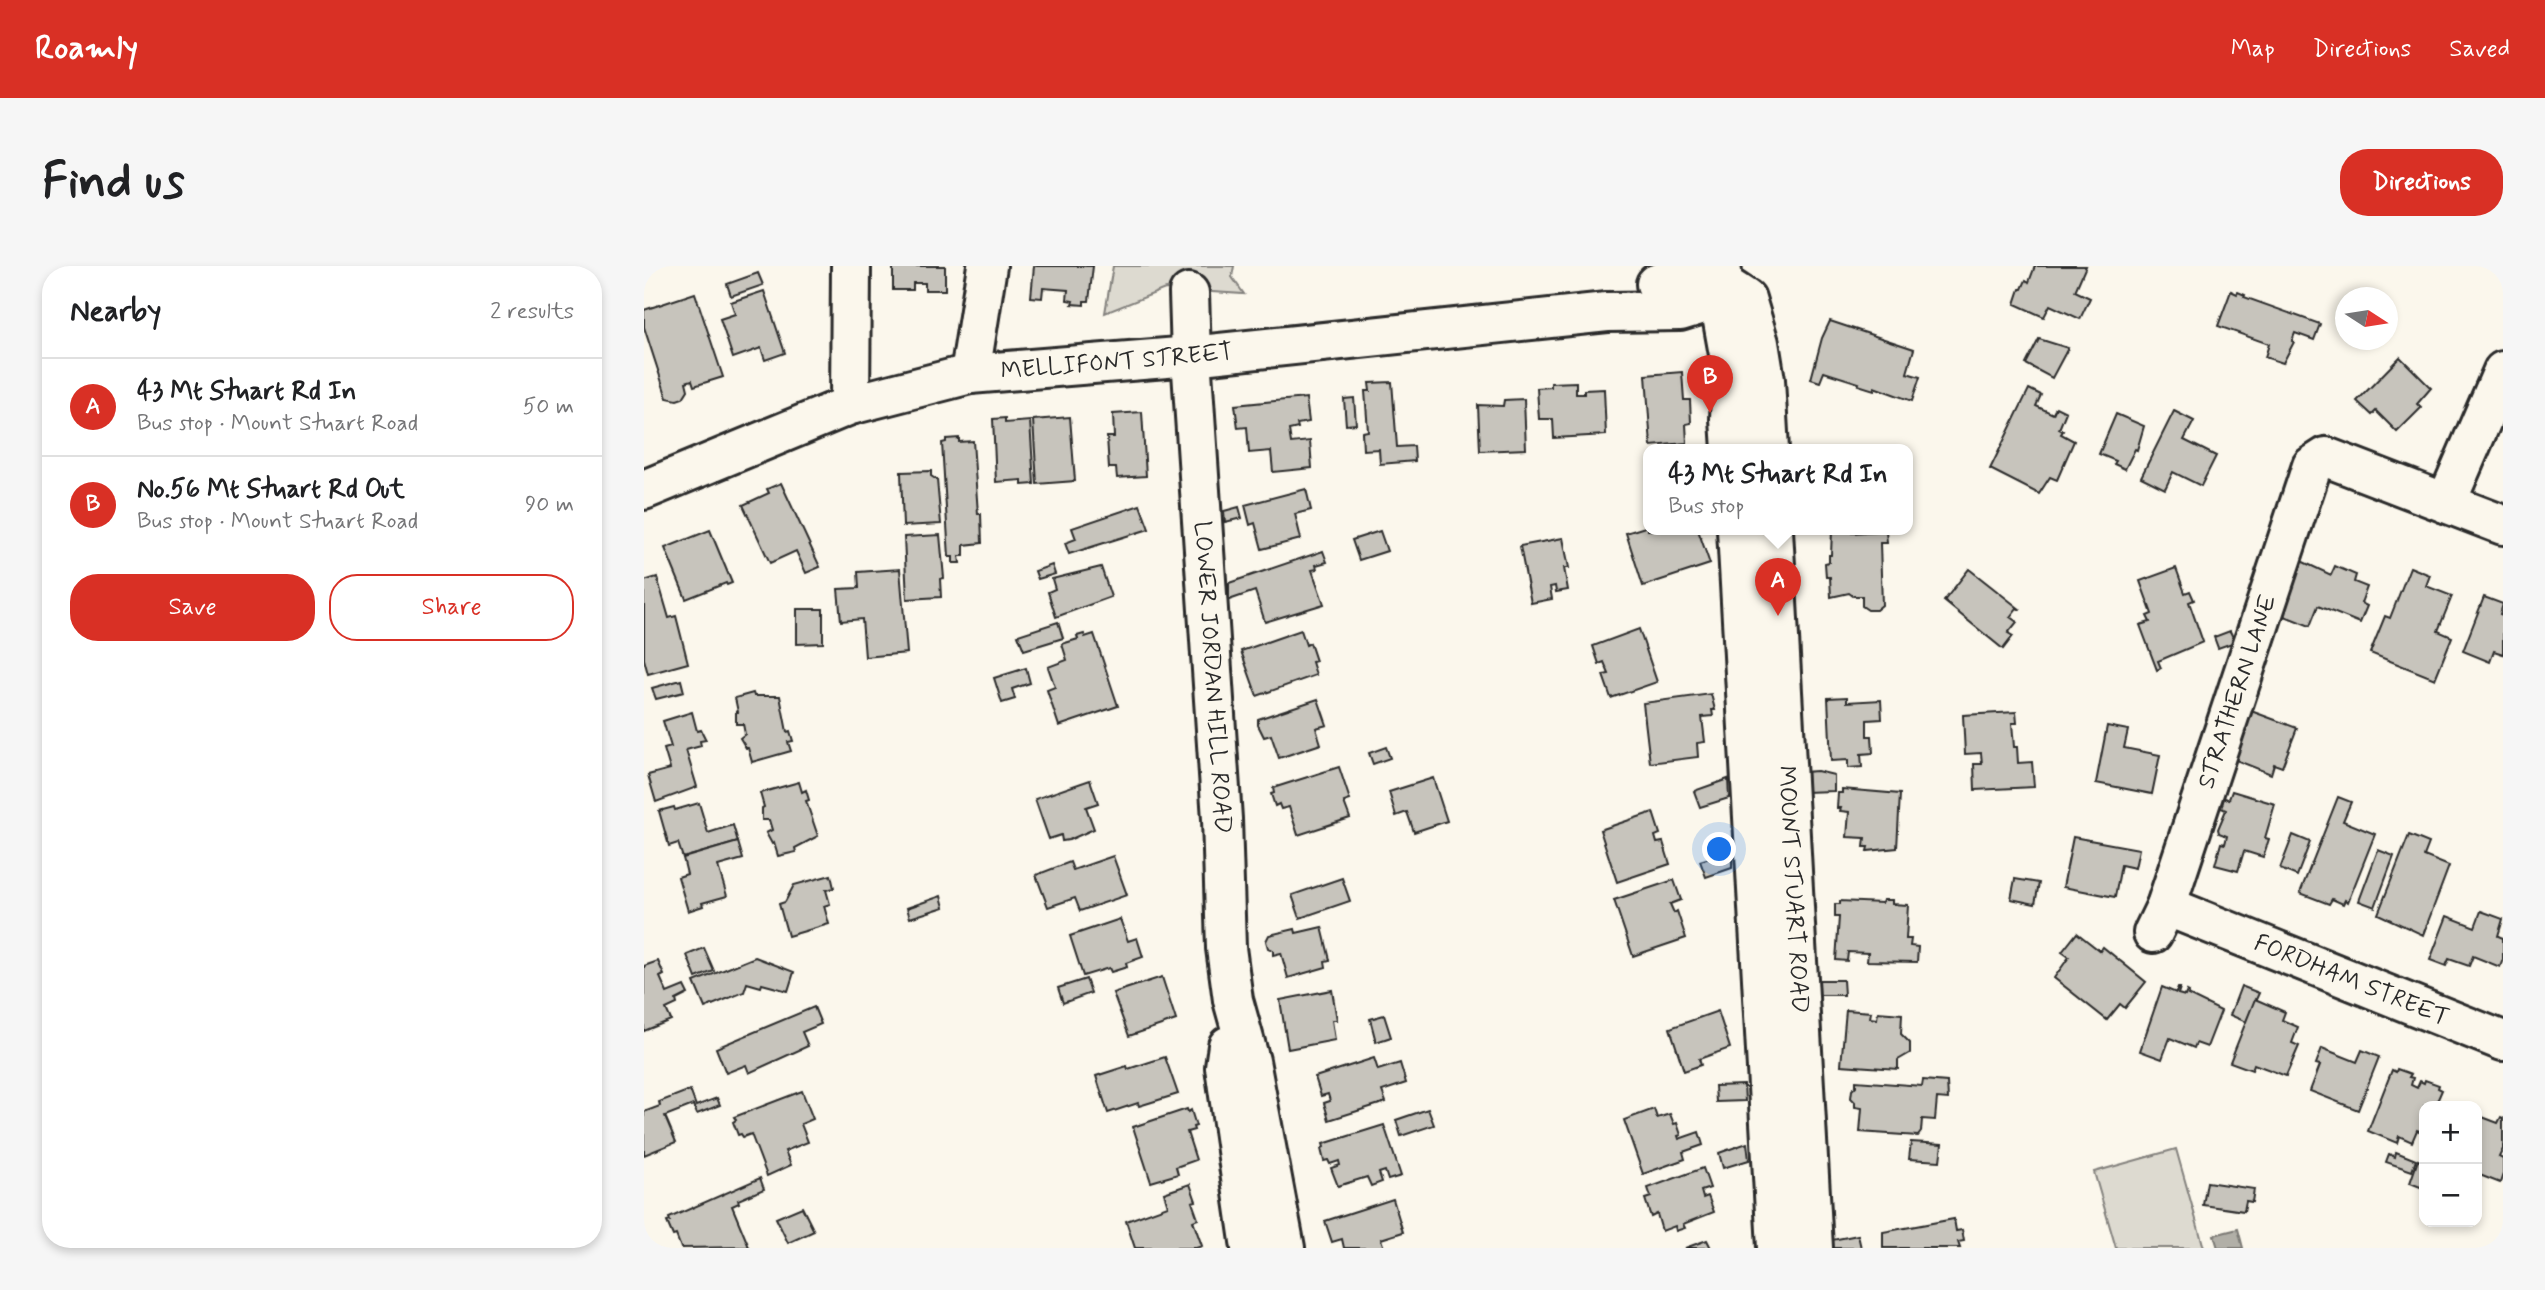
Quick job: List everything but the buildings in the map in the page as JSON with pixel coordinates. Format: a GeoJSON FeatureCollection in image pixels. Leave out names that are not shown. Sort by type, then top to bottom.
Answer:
{"type":"FeatureCollection","features":[{"type":"Feature","properties":{"kind":"street"},"geometry":{"type":"LineString","coordinates":[[850,405],[851,266]]}},
{"type":"Feature","properties":{"kind":"street"},"geometry":{"type":"LineString","coordinates":[[970,373],[987,266]]}},
{"type":"Feature","properties":{"kind":"street","name":"MELLIFONT STREET"},"geometry":{"type":"LineString","coordinates":[[1607,312],[1663,275],[1723,275]]}},
{"type":"Feature","properties":{"kind":"street"},"geometry":{"type":"LineString","coordinates":[[1723,275],[1723,321],[1732,371],[1732,444]]}},
{"type":"Feature","properties":{"kind":"street"},"geometry":{"type":"LineString","coordinates":[[1723,275],[1746,299],[1759,343],[1765,380],[1769,444]]}},
{"type":"Feature","properties":{"kind":"street","name":"MELLIFONT STREET"},"geometry":{"type":"LineString","coordinates":[[644,490],[850,405],[970,373],[1191,356],[1607,312],[1680,311],[1706,303],[1723,275]]}},
{"type":"Feature","properties":{"kind":"street","name":"LOWER JORDAN HILL ROAD"},"geometry":{"type":"LineString","coordinates":[[1189,293],[1222,819],[1226,948],[1233,1000],[1250,1061],[1286,1248]]}},
{"type":"Feature","properties":{"kind":"street"},"geometry":{"type":"LineString","coordinates":[[2503,371],[2446,503],[2503,525]]}},
{"type":"Feature","properties":{"kind":"street","name":"STRATHERN LANE"},"geometry":{"type":"LineString","coordinates":[[2172,920],[2312,466],[2326,457],[2446,503]]}},
{"type":"Feature","properties":{"kind":"street","name":"MOUNT STUART ROAD"},"geometry":{"type":"LineString","coordinates":[[1737,535],[1777,1248]]}},
{"type":"Feature","properties":{"kind":"street","name":"MOUNT STUART ROAD"},"geometry":{"type":"LineString","coordinates":[[1773,535],[1813,1248]]}},
{"type":"Feature","properties":{"kind":"street","name":"FORDHAM STREET"},"geometry":{"type":"LineString","coordinates":[[2172,920],[2503,1041]]}},
{"type":"Feature","properties":{"kind":"street","name":"LOWER JORDAN HILL ROAD"},"geometry":{"type":"LineString","coordinates":[[1233,1000],[1225,1067],[1251,1248]]}},
{"type":"Feature","properties":{"kind":"shaded area"},"geometry":{"type":"Polygon","coordinates":[[[1113,266],[1234,266],[1232,277],[1244,294],[1165,289],[1105,313],[1113,266]]]}},
{"type":"Feature","properties":{"kind":"shaded area"},"geometry":{"type":"Polygon","coordinates":[[[2176,1149],[2204,1248],[2116,1248],[2094,1172],[2176,1149]]]}},
{"type":"Feature","properties":{"kind":"shaded area"},"geometry":{"type":"Polygon","coordinates":[[[2238,1229],[2243,1248],[2218,1248],[2214,1235],[2238,1229]]]}},
{"type":"Feature","properties":{"kind":"place","name":"No.56 Mt Stuart Rd Out"},"geometry":{"type":"Point","coordinates":[1710,413]}},
{"type":"Feature","properties":{"kind":"place","name":"43 Mt Stuart Rd In"},"geometry":{"type":"Point","coordinates":[1778,616]}}]}
